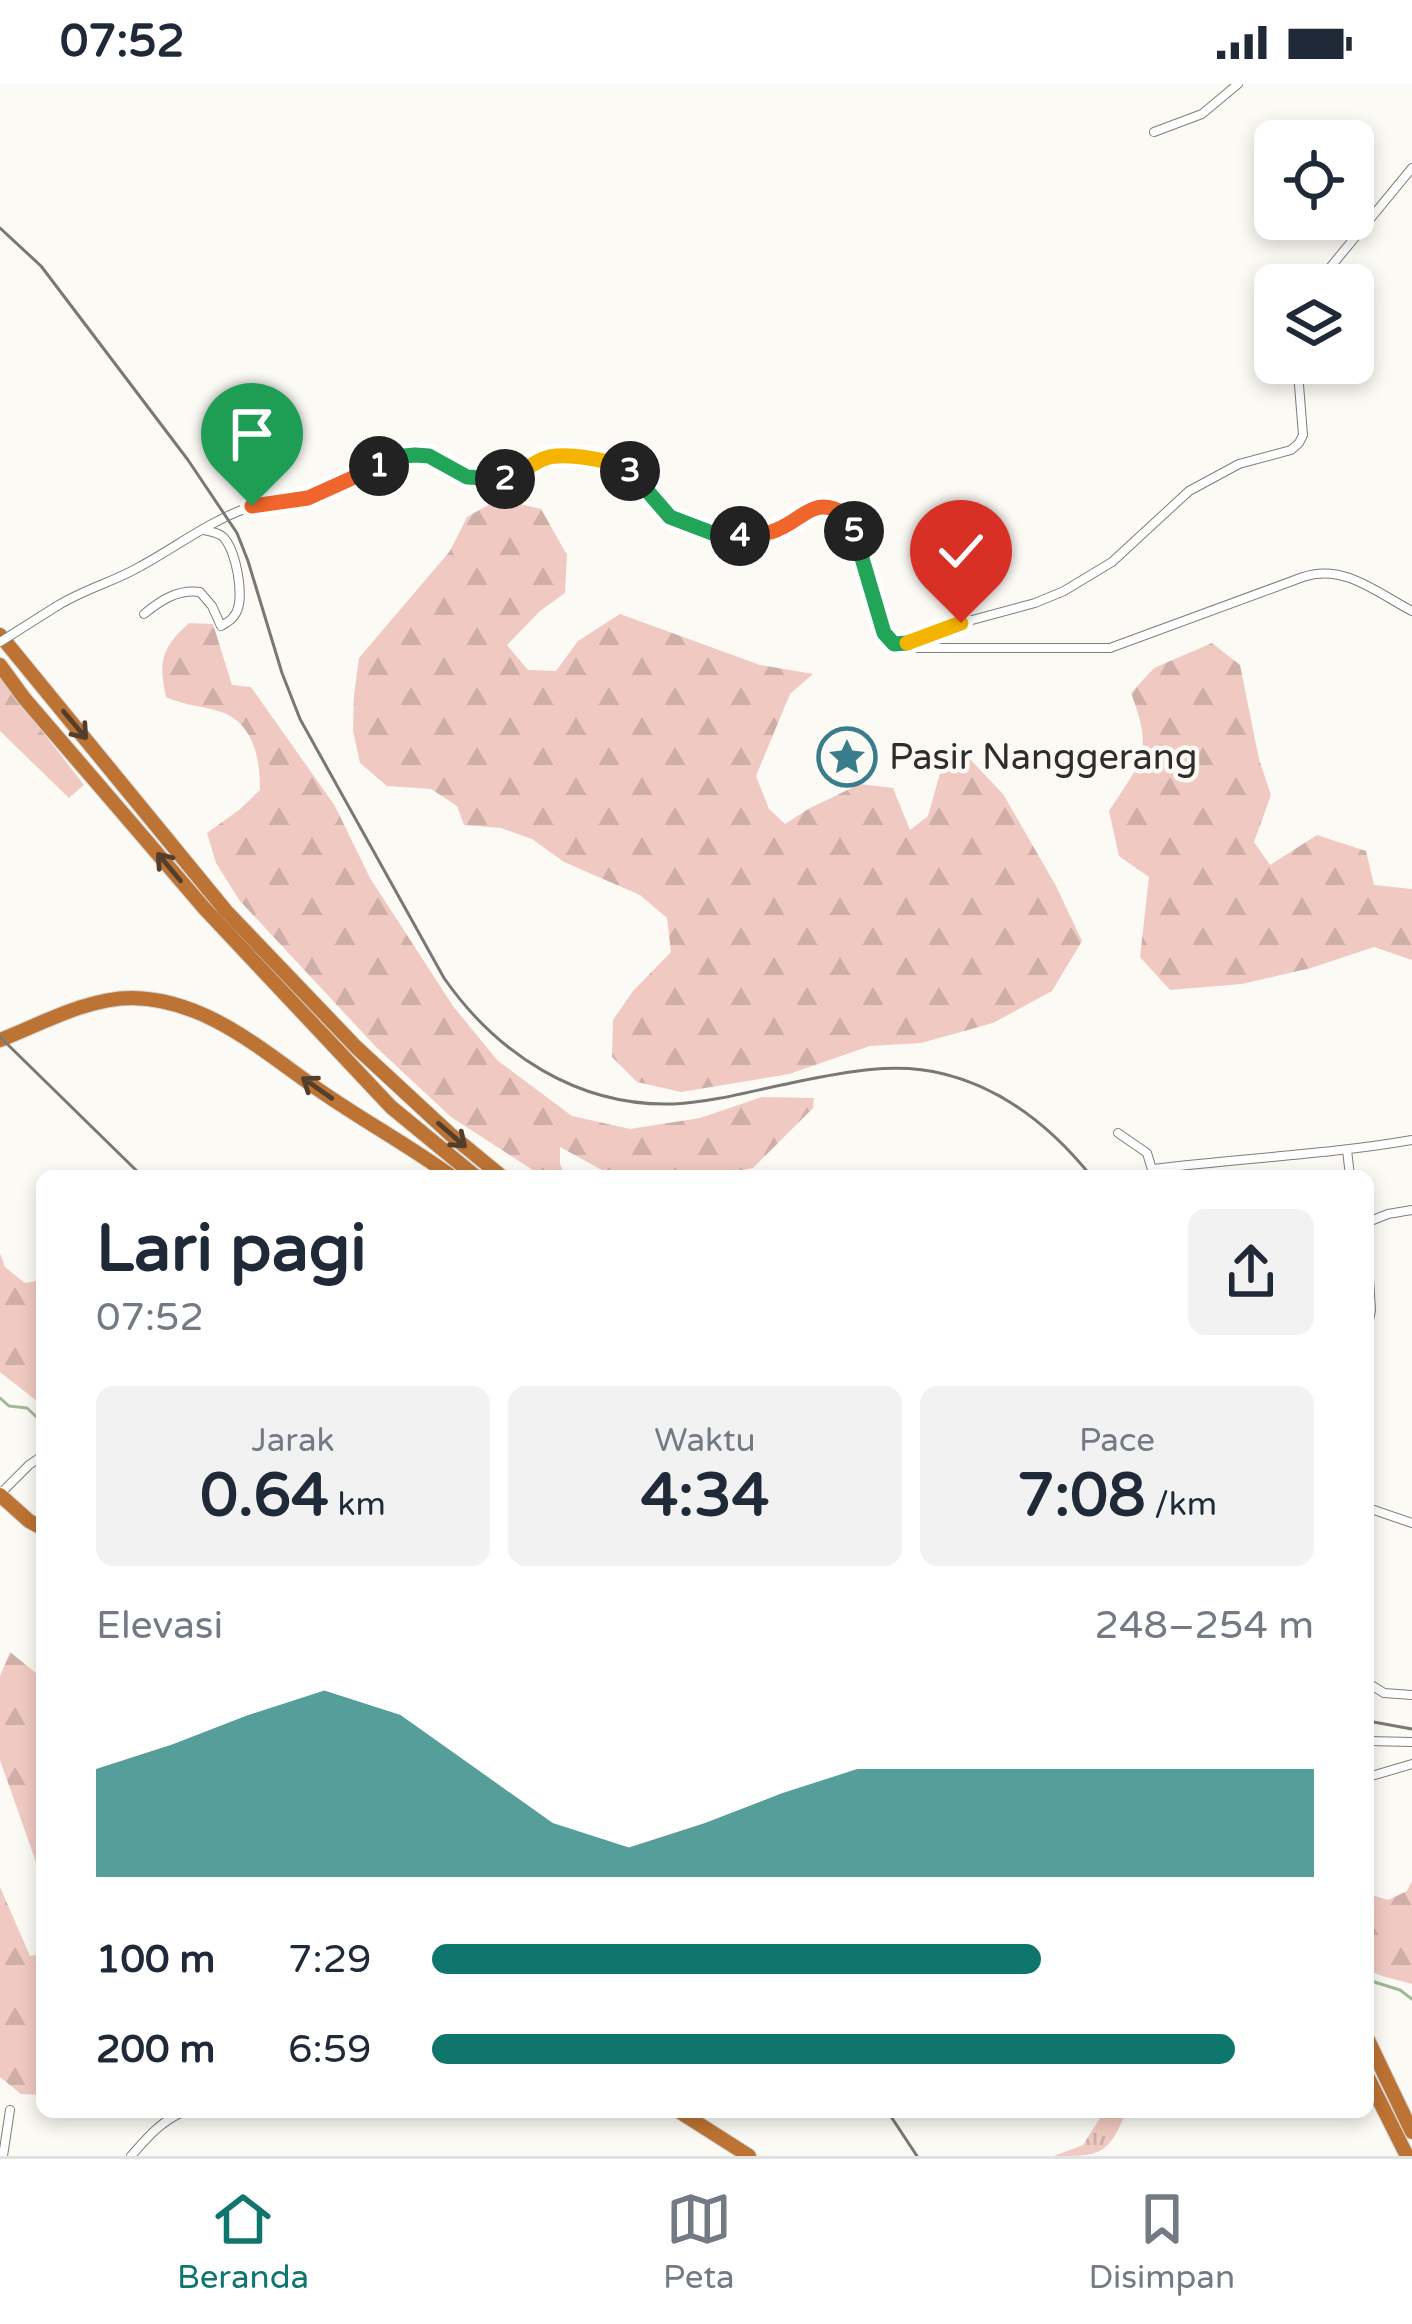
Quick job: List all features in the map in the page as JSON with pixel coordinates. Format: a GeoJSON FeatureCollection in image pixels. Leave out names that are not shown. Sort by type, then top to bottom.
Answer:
{"type":"FeatureCollection","features":[{"type":"Feature","properties":{"kind":"highway"},"geometry":{"type":"LineString","coordinates":[[0,638],[226,911],[356,1047],[494,1170]]}},
{"type":"Feature","properties":{"kind":"highway"},"geometry":{"type":"LineString","coordinates":[[0,665],[205,909],[391,1107],[468,1170]]}},
{"type":"Feature","properties":{"kind":"highway"},"geometry":{"type":"LineString","coordinates":[[0,1040],[96,1003],[136,998],[181,1005],[226,1025],[442,1170]]}},
{"type":"Feature","properties":{"kind":"highway"},"geometry":{"type":"LineString","coordinates":[[0,1494],[36,1525]]}},
{"type":"Feature","properties":{"kind":"highway"},"geometry":{"type":"LineString","coordinates":[[1374,2053],[1412,2132]]}},
{"type":"Feature","properties":{"kind":"highway"},"geometry":{"type":"LineString","coordinates":[[1374,2090],[1407,2156]]}},
{"type":"Feature","properties":{"kind":"highway"},"geometry":{"type":"LineString","coordinates":[[689,2118],[749,2156]]}},
{"type":"Feature","properties":{"kind":"street"},"geometry":{"type":"LineString","coordinates":[[1154,132],[1202,114],[1238,84]]}},
{"type":"Feature","properties":{"kind":"street"},"geometry":{"type":"LineString","coordinates":[[1333,264],[1412,168]]}},
{"type":"Feature","properties":{"kind":"street"},"geometry":{"type":"LineString","coordinates":[[894,644],[911,643],[1064,591],[1112,562],[1189,491],[1239,464],[1291,450],[1303,434],[1299,384]]}},
{"type":"Feature","properties":{"kind":"street"},"geometry":{"type":"LineString","coordinates":[[0,638],[252,506],[308,498],[404,456],[429,456],[467,477],[495,480],[523,473],[550,457],[626,466],[670,517],[730,536],[770,533],[820,506],[830,506],[847,515],[884,633],[894,644],[1109,648],[1327,572],[1379,591],[1412,611]]}},
{"type":"Feature","properties":{"kind":"street"},"geometry":{"type":"LineString","coordinates":[[144,614],[184,590],[200,592],[221,626],[233,619],[240,585],[232,552],[218,533],[201,530]]}},
{"type":"Feature","properties":{"kind":"street"},"geometry":{"type":"LineString","coordinates":[[1118,1133],[1147,1153],[1153,1170]]}},
{"type":"Feature","properties":{"kind":"street"},"geometry":{"type":"LineString","coordinates":[[1172,1170],[1412,1140]]}},
{"type":"Feature","properties":{"kind":"street"},"geometry":{"type":"LineString","coordinates":[[1347,1150],[1349,1170]]}},
{"type":"Feature","properties":{"kind":"street"},"geometry":{"type":"LineString","coordinates":[[1374,1220],[1412,1210]]}},
{"type":"Feature","properties":{"kind":"street"},"geometry":{"type":"LineString","coordinates":[[0,1494],[36,1460]]}},
{"type":"Feature","properties":{"kind":"street"},"geometry":{"type":"LineString","coordinates":[[1374,1510],[1412,1523]]}},
{"type":"Feature","properties":{"kind":"street"},"geometry":{"type":"LineString","coordinates":[[1374,1687],[1384,1693],[1412,1695]]}},
{"type":"Feature","properties":{"kind":"street"},"geometry":{"type":"LineString","coordinates":[[1374,1741],[1412,1742]]}},
{"type":"Feature","properties":{"kind":"street"},"geometry":{"type":"LineString","coordinates":[[1374,1775],[1412,1763]]}},
{"type":"Feature","properties":{"kind":"street"},"geometry":{"type":"LineString","coordinates":[[3,2156],[10,2110]]}},
{"type":"Feature","properties":{"kind":"street"},"geometry":{"type":"LineString","coordinates":[[131,2156],[169,2118]]}},
{"type":"Feature","properties":{"kind":"green space"},"geometry":{"type":"Polygon","coordinates":[[[499,499],[541,509],[567,555],[565,593],[507,645],[528,670],[556,671],[578,641],[620,614],[760,665],[813,674],[790,694],[756,776],[769,809],[785,824],[860,784],[893,788],[910,830],[928,816],[942,766],[966,755],[1003,794],[1082,941],[1052,991],[993,1023],[921,1043],[870,1046],[789,1074],[681,1092],[637,1082],[612,1057],[613,1020],[633,991],[671,952],[667,918],[640,895],[564,862],[532,839],[501,828],[464,825],[457,806],[431,789],[387,786],[360,763],[353,731],[359,658],[450,551],[467,517],[499,499]]]}},
{"type":"Feature","properties":{"kind":"green space"},"geometry":{"type":"Polygon","coordinates":[[[189,623],[213,624],[232,685],[251,687],[335,806],[370,878],[453,1006],[497,1060],[572,1116],[630,1129],[700,1118],[762,1097],[814,1098],[813,1108],[753,1168],[744,1170],[602,1170],[560,1147],[562,1170],[533,1170],[451,1117],[376,1047],[240,901],[216,863],[207,833],[260,790],[259,768],[249,735],[234,719],[166,697],[164,656],[189,623]]]}},
{"type":"Feature","properties":{"kind":"green space"},"geometry":{"type":"Polygon","coordinates":[[[1212,643],[1240,665],[1271,795],[1254,842],[1270,865],[1317,835],[1366,851],[1374,885],[1412,889],[1412,960],[1374,947],[1242,984],[1170,990],[1140,957],[1149,877],[1119,856],[1109,811],[1141,756],[1142,730],[1131,693],[1154,668],[1212,643]]]}},
{"type":"Feature","properties":{"kind":"green space"},"geometry":{"type":"Polygon","coordinates":[[[0,677],[84,785],[69,798],[0,731],[0,677]]]}},
{"type":"Feature","properties":{"kind":"green space"},"geometry":{"type":"Polygon","coordinates":[[[0,1253],[5,1267],[25,1283],[36,1281],[36,1400],[0,1372],[0,1253]]]}},
{"type":"Feature","properties":{"kind":"green space"},"geometry":{"type":"Polygon","coordinates":[[[10,1652],[36,1673],[36,1862],[0,1760],[0,1676],[10,1652]]]}},
{"type":"Feature","properties":{"kind":"green space"},"geometry":{"type":"Polygon","coordinates":[[[1412,1881],[1412,1984],[1374,1973],[1374,1895],[1388,1900],[1407,1891],[1412,1881]]]}},
{"type":"Feature","properties":{"kind":"green space"},"geometry":{"type":"Polygon","coordinates":[[[0,1887],[30,1956],[36,1955],[36,2095],[21,2094],[0,2077],[0,1887]]]}},
{"type":"Feature","properties":{"kind":"green space"},"geometry":{"type":"Polygon","coordinates":[[[1100,2118],[1123,2118],[1114,2137],[1100,2150],[1054,2156],[1083,2145],[1100,2118]]]}},
{"type":"Feature","properties":{"kind":"waterway"},"geometry":{"type":"LineString","coordinates":[[0,1398],[36,1416]]}},
{"type":"Feature","properties":{"kind":"waterway"},"geometry":{"type":"LineString","coordinates":[[1374,1982],[1412,1999]]}},
{"type":"Feature","properties":{"kind":"railway"},"geometry":{"type":"LineString","coordinates":[[0,228],[41,266],[188,460],[237,533],[300,719],[444,978],[489,1030],[543,1071],[605,1096],[639,1103],[703,1101],[867,1070],[944,1074],[1007,1100],[1061,1142],[1086,1170]]}},
{"type":"Feature","properties":{"kind":"railway"},"geometry":{"type":"LineString","coordinates":[[0,1037],[136,1170]]}},
{"type":"Feature","properties":{"kind":"railway"},"geometry":{"type":"LineString","coordinates":[[1374,1722],[1412,1729]]}},
{"type":"Feature","properties":{"kind":"railway"},"geometry":{"type":"LineString","coordinates":[[892,2118],[917,2156]]}},
{"type":"Feature","properties":{"kind":"place","name":"Pasir Nanggerang"},"geometry":{"type":"Point","coordinates":[847,757]}},
{"type":"Feature","properties":{"kind":"route"},"geometry":{"type":"LineString","coordinates":[[252,506],[308,498],[404,456],[429,456],[467,477],[495,480],[523,473],[550,457],[613,463],[626,466],[670,517],[712,533],[770,533],[811,509],[837,509],[847,515],[854,531],[873,602],[884,633],[894,644],[911,643],[961,623]]}}]}
